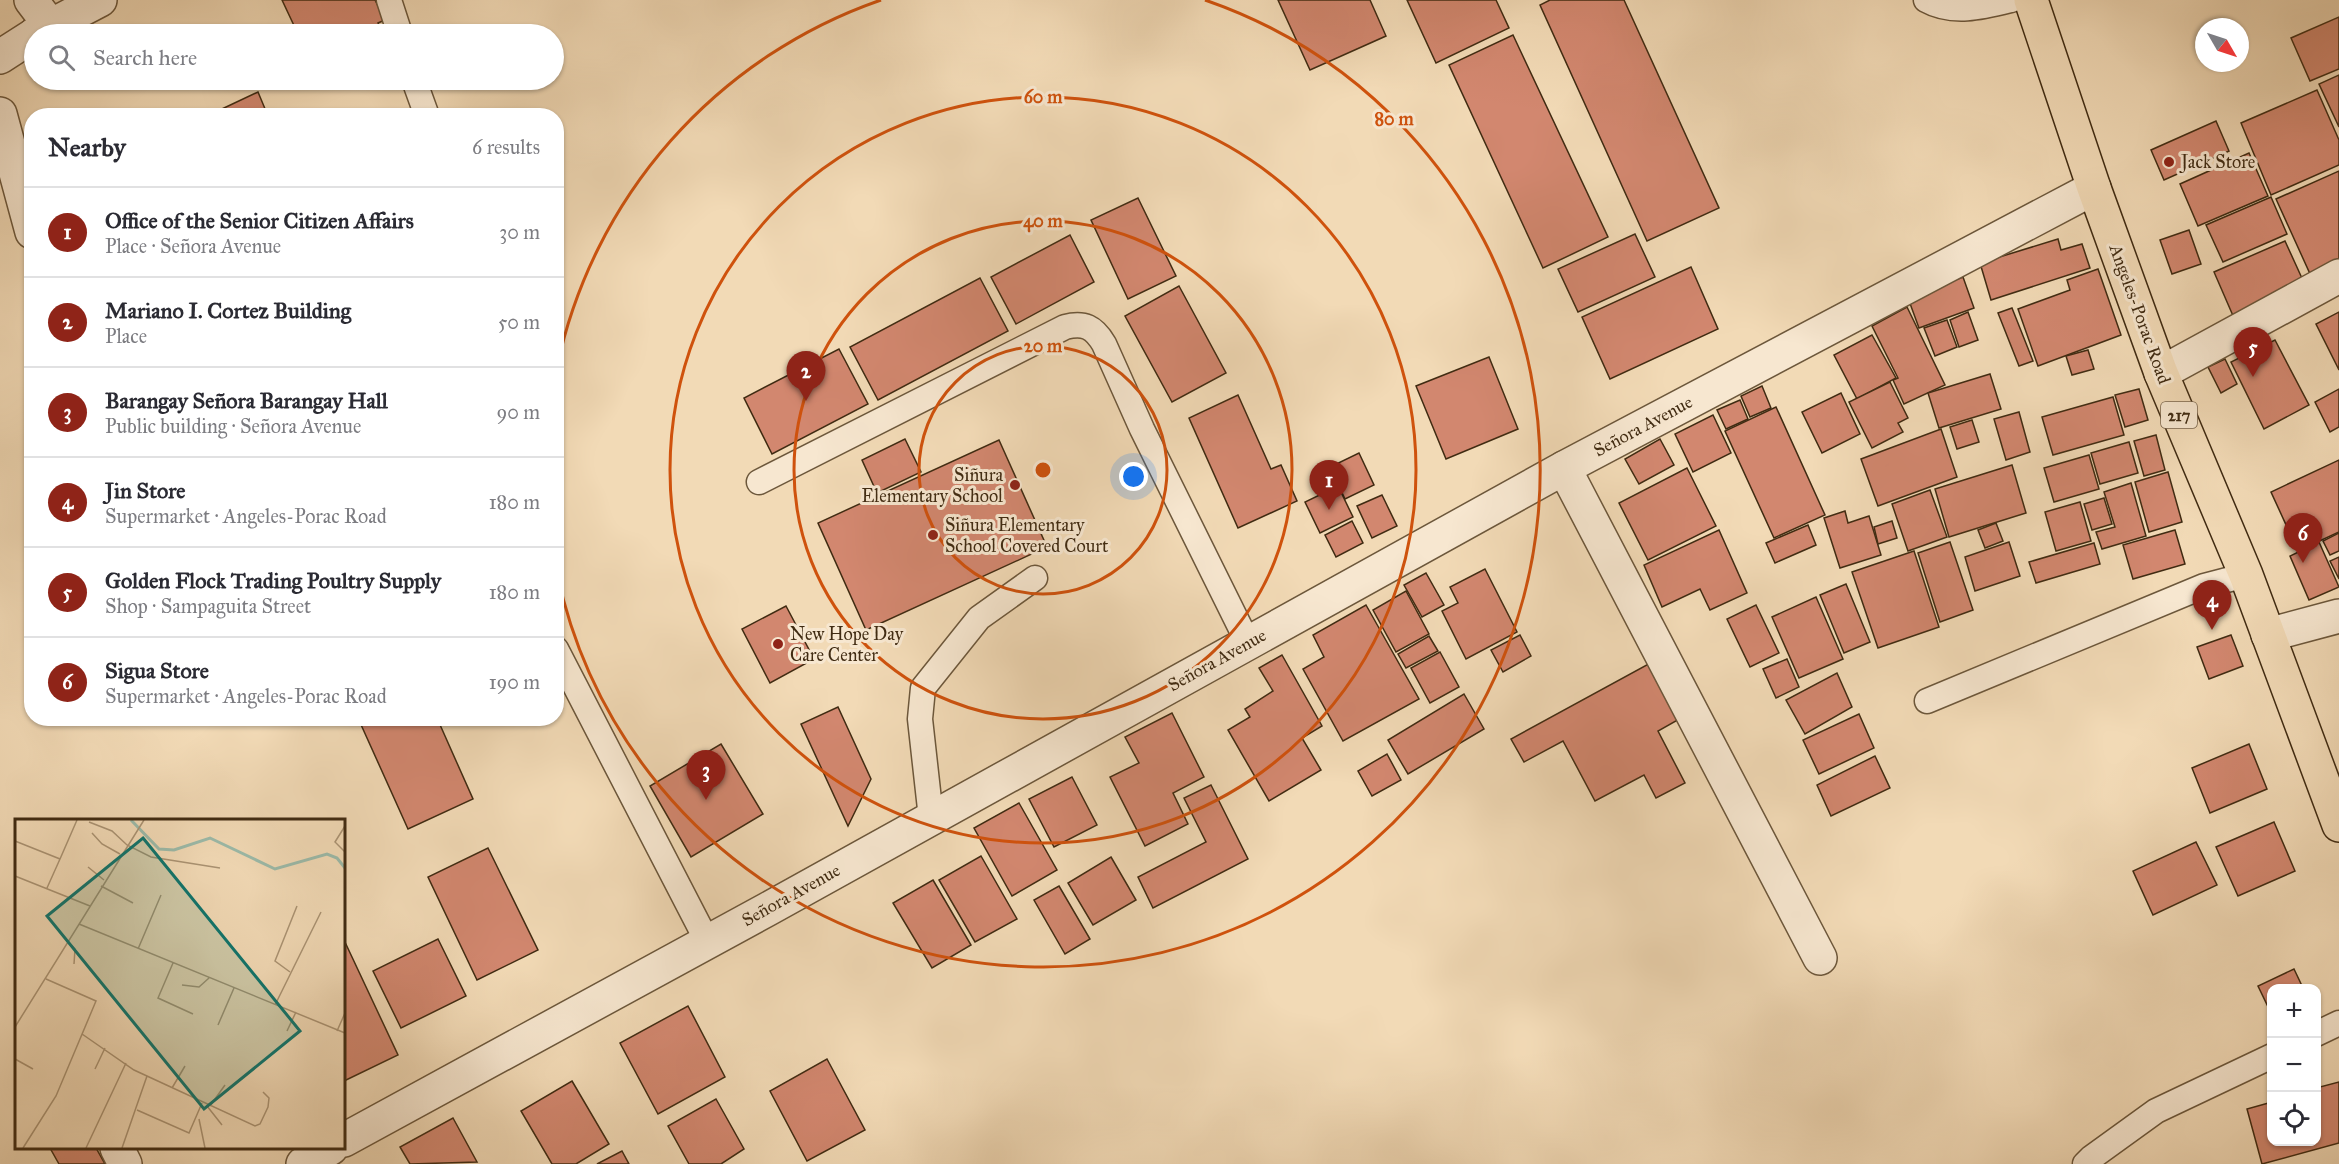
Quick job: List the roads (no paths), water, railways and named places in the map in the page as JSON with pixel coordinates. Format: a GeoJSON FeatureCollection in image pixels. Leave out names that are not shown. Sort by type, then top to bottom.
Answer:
{"type":"FeatureCollection","features":[{"type":"Feature","properties":{"kind":"main road","name":"Angeles-Porac Road"},"geometry":{"type":"LineString","coordinates":[[2031,0],[2094,188],[2161,374],[2246,575],[2339,825]]}},
{"type":"Feature","properties":{"kind":"street"},"geometry":{"type":"LineString","coordinates":[[47,24],[100,0]]}},
{"type":"Feature","properties":{"kind":"street"},"geometry":{"type":"LineString","coordinates":[[0,114],[24,202]]}},
{"type":"Feature","properties":{"kind":"street","name":"Señora Avenue"},"geometry":{"type":"LineString","coordinates":[[345,1140],[1564,468],[2094,188]]}},
{"type":"Feature","properties":{"kind":"street"},"geometry":{"type":"LineString","coordinates":[[2161,374],[2339,276]]}},
{"type":"Feature","properties":{"kind":"street"},"geometry":{"type":"LineString","coordinates":[[1564,468],[1820,958]]}},
{"type":"Feature","properties":{"kind":"street"},"geometry":{"type":"LineString","coordinates":[[2268,635],[2339,616]]}},
{"type":"Feature","properties":{"kind":"street"},"geometry":{"type":"LineString","coordinates":[[345,1143],[354,1164]]}},
{"type":"Feature","properties":{"kind":"street"},"geometry":{"type":"LineString","coordinates":[[117,1149],[124,1164]]}},
{"type":"Feature","properties":{"kind":"street"},"geometry":{"type":"LineString","coordinates":[[303,1164],[329,1149]]}},
{"type":"Feature","properties":{"kind":"lane"},"geometry":{"type":"LineString","coordinates":[[388,0],[396,24]]}},
{"type":"Feature","properties":{"kind":"lane"},"geometry":{"type":"LineString","coordinates":[[1926,0],[1933,4],[1970,10],[2010,0]]}},
{"type":"Feature","properties":{"kind":"lane"},"geometry":{"type":"LineString","coordinates":[[418,90],[425,108]]}},
{"type":"Feature","properties":{"kind":"lane"},"geometry":{"type":"LineString","coordinates":[[759,483],[1065,327],[1077,324],[1087,326],[1097,333],[1104,344],[1142,429],[1248,643]]}},
{"type":"Feature","properties":{"kind":"lane"},"geometry":{"type":"LineString","coordinates":[[1927,701],[2204,586],[2246,575]]}},
{"type":"Feature","properties":{"kind":"lane"},"geometry":{"type":"LineString","coordinates":[[931,818],[920,719],[922,688],[979,618],[1035,578]]}},
{"type":"Feature","properties":{"kind":"lane"},"geometry":{"type":"LineString","coordinates":[[564,664],[707,941]]}},
{"type":"Feature","properties":{"kind":"lane"},"geometry":{"type":"LineString","coordinates":[[2321,1032],[2339,1023]]}},
{"type":"Feature","properties":{"kind":"lane"},"geometry":{"type":"LineString","coordinates":[[2085,1164],[2156,1111],[2267,1058]]}},
{"type":"Feature","properties":{"kind":"place","name":"Jack Store"},"geometry":{"type":"Point","coordinates":[2169,162]}},
{"type":"Feature","properties":{"kind":"place","name":"Golden Flock Trading Poultry Supply"},"geometry":{"type":"Point","coordinates":[2253,377]}},
{"type":"Feature","properties":{"kind":"place","name":"Mariano I. Cortez Building"},"geometry":{"type":"Point","coordinates":[806,401]}},
{"type":"Feature","properties":{"kind":"place","name":"Siñura Elementary School"},"geometry":{"type":"Point","coordinates":[1015,485]}},
{"type":"Feature","properties":{"kind":"place","name":"Office of the Senior Citizen Affairs"},"geometry":{"type":"Point","coordinates":[1329,510]}},
{"type":"Feature","properties":{"kind":"place","name":"Siñura Elementary School Covered Court"},"geometry":{"type":"Point","coordinates":[933,535]}},
{"type":"Feature","properties":{"kind":"place","name":"Sigua Store"},"geometry":{"type":"Point","coordinates":[2303,563]}},
{"type":"Feature","properties":{"kind":"place","name":"Jin Store"},"geometry":{"type":"Point","coordinates":[2212,630]}},
{"type":"Feature","properties":{"kind":"place","name":"New Hope Day Care Center"},"geometry":{"type":"Point","coordinates":[778,644]}},
{"type":"Feature","properties":{"kind":"place","name":"Barangay Señora Barangay Hall"},"geometry":{"type":"Point","coordinates":[706,800]}}]}
